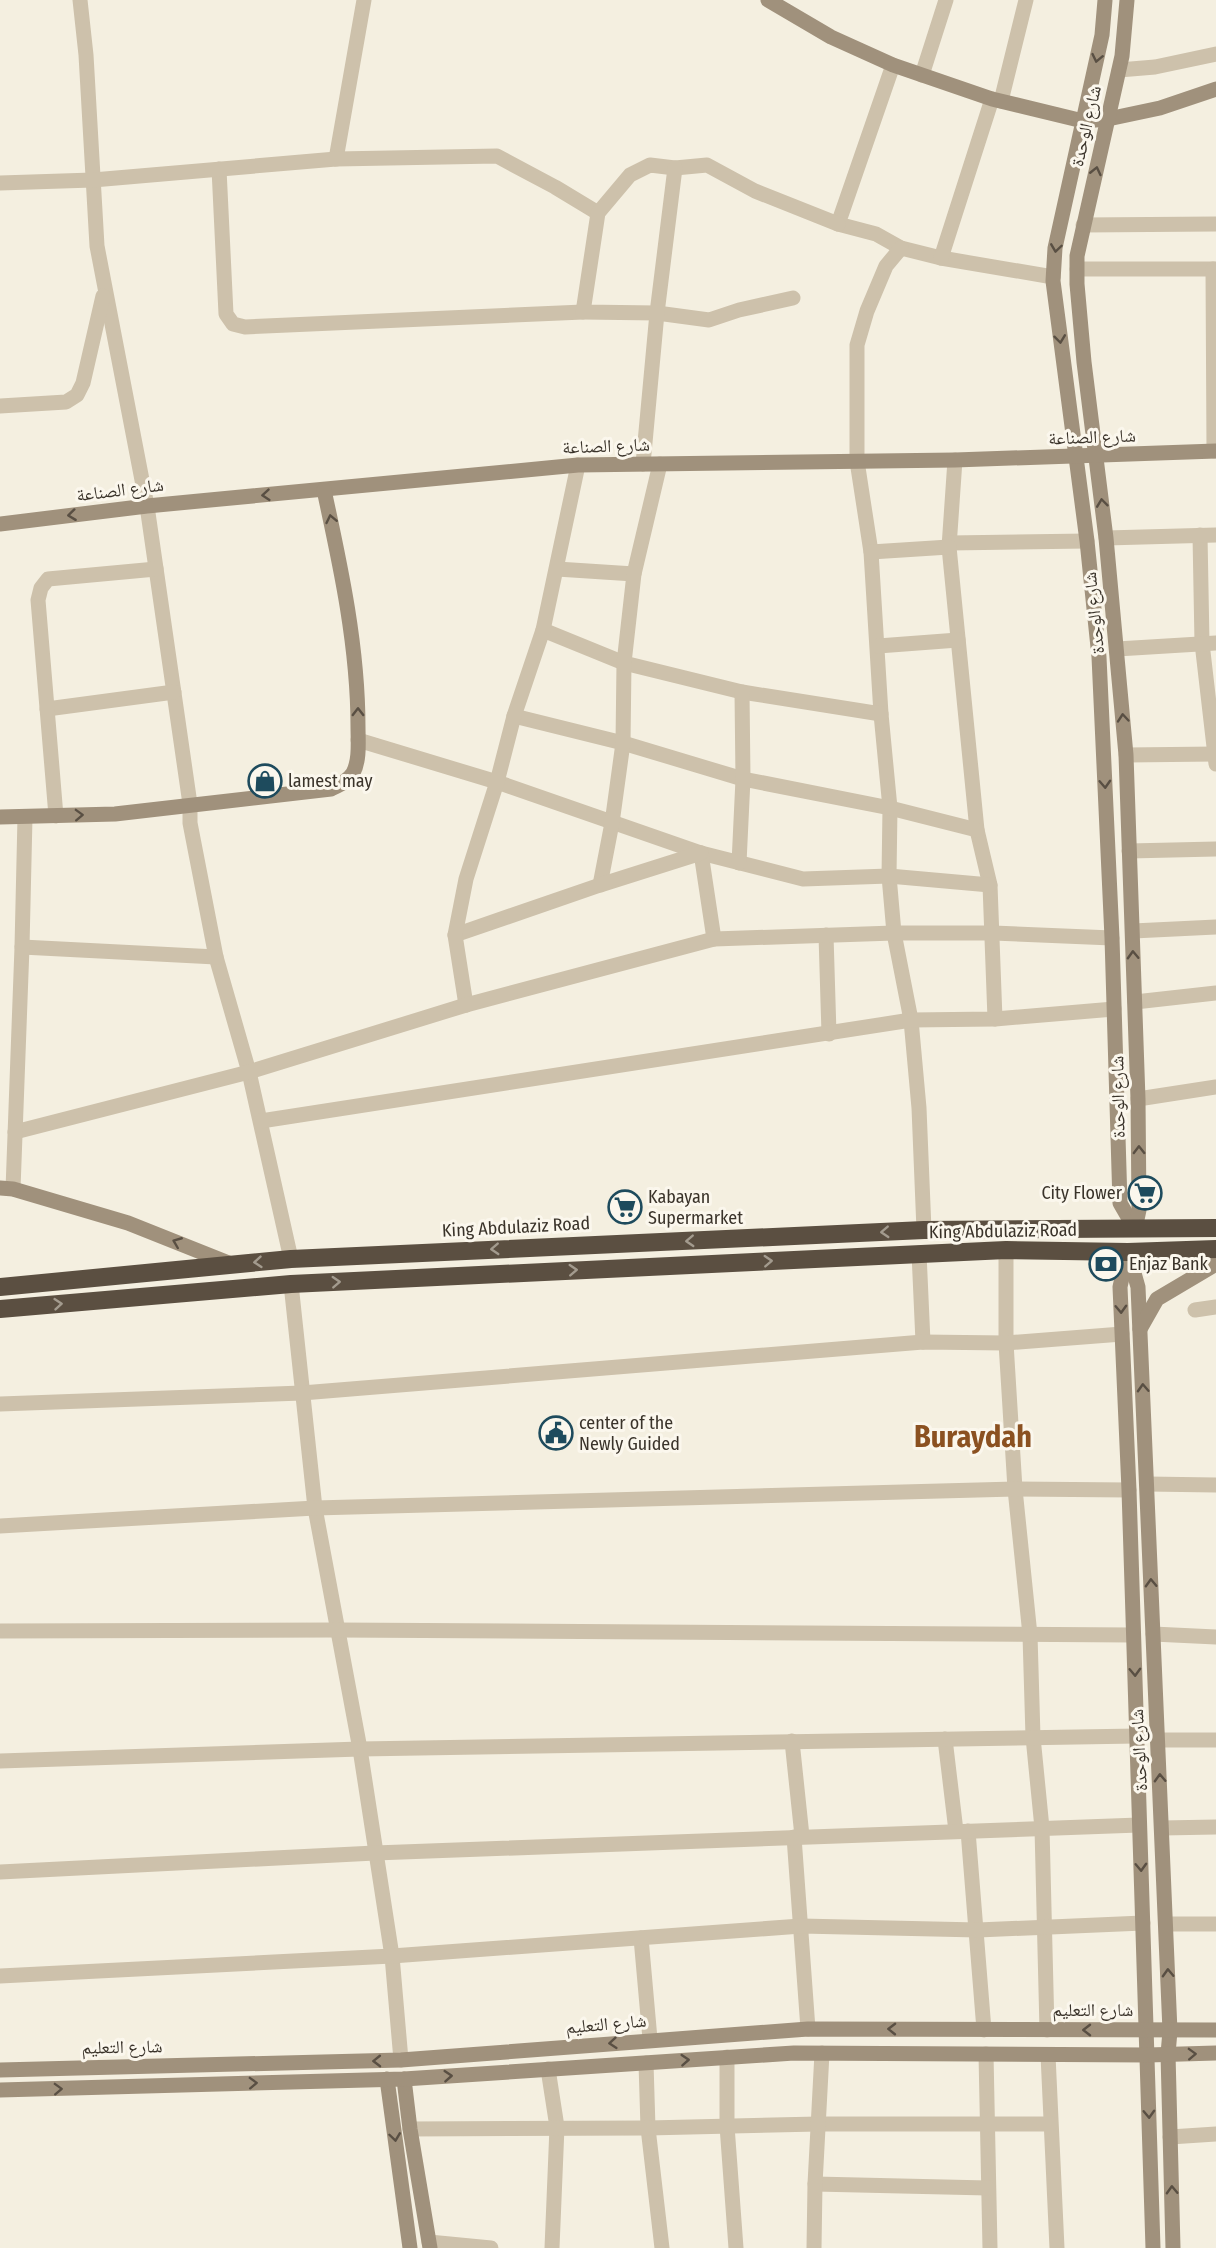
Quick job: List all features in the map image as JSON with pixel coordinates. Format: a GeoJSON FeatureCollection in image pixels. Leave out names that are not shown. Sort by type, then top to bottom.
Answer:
{"type":"FeatureCollection","features":[{"type":"Feature","properties":{"kind":"highway","name":"King Abdulaziz Road"},"geometry":{"type":"LineString","coordinates":[[0,1287],[291,1259],[924,1230],[1216,1228]]}},
{"type":"Feature","properties":{"kind":"highway","name":"King Abdulaziz Road"},"geometry":{"type":"LineString","coordinates":[[0,1310],[291,1284],[919,1253],[1006,1250],[1128,1252],[1216,1249]]}},
{"type":"Feature","properties":{"kind":"street"},"geometry":{"type":"LineString","coordinates":[[80,0],[86,55],[98,246],[147,506],[194,842],[216,957],[249,1072],[291,1259]]}},
{"type":"Feature","properties":{"kind":"street"},"geometry":{"type":"LineString","coordinates":[[336,159],[364,0]]}},
{"type":"Feature","properties":{"kind":"street"},"geometry":{"type":"LineString","coordinates":[[768,0],[831,37],[893,65],[997,100],[1083,121],[1108,119],[1160,108],[1216,89]]}},
{"type":"Feature","properties":{"kind":"street"},"geometry":{"type":"LineString","coordinates":[[922,75],[946,0]]}},
{"type":"Feature","properties":{"kind":"street"},"geometry":{"type":"LineString","coordinates":[[941,258],[997,100],[1026,0]]}},
{"type":"Feature","properties":{"kind":"street","name":"شارع الوحدة"},"geometry":{"type":"LineString","coordinates":[[1127,0],[1122,56],[1083,225],[1077,269],[1084,362],[1106,538],[1126,755],[1138,1099],[1140,1210],[1136,1229]]}},
{"type":"Feature","properties":{"kind":"street"},"geometry":{"type":"LineString","coordinates":[[1102,2],[1102,35],[1055,248],[1053,277],[1075,457],[1088,541],[1100,657],[1120,1203],[1136,1229]]}},
{"type":"Feature","properties":{"kind":"street"},"geometry":{"type":"LineString","coordinates":[[1119,70],[1155,67],[1216,54]]}},
{"type":"Feature","properties":{"kind":"street"},"geometry":{"type":"LineString","coordinates":[[838,224],[893,65]]}},
{"type":"Feature","properties":{"kind":"street"},"geometry":{"type":"LineString","coordinates":[[0,183],[93,180],[336,159],[497,156],[598,213]]}},
{"type":"Feature","properties":{"kind":"street"},"geometry":{"type":"LineString","coordinates":[[582,312],[598,213],[630,175],[650,165],[675,168],[706,165],[755,191],[838,224],[876,234],[901,248],[941,258],[1053,277]]}},
{"type":"Feature","properties":{"kind":"street"},"geometry":{"type":"LineString","coordinates":[[643,464],[657,313],[675,168]]}},
{"type":"Feature","properties":{"kind":"street"},"geometry":{"type":"LineString","coordinates":[[219,169],[226,314],[233,324],[245,327],[582,312],[657,313],[709,320],[739,310],[793,298]]}},
{"type":"Feature","properties":{"kind":"street"},"geometry":{"type":"LineString","coordinates":[[1083,225],[1216,224]]}},
{"type":"Feature","properties":{"kind":"street"},"geometry":{"type":"LineString","coordinates":[[901,248],[886,266],[867,311],[857,345],[857,461],[871,552],[880,714],[890,808],[889,876],[894,933],[911,1020],[919,1108],[924,1230]]}},
{"type":"Feature","properties":{"kind":"street"},"geometry":{"type":"LineString","coordinates":[[1077,269],[1215,269],[1215,451]]}},
{"type":"Feature","properties":{"kind":"street"},"geometry":{"type":"LineString","coordinates":[[0,406],[66,402],[77,395],[83,382],[105,290]]}},
{"type":"Feature","properties":{"kind":"street","name":"شارع الصناعة"},"geometry":{"type":"LineString","coordinates":[[0,524],[147,506],[578,465],[955,460],[1215,451]]}},
{"type":"Feature","properties":{"kind":"street"},"geometry":{"type":"LineString","coordinates":[[955,460],[949,545],[977,830],[990,885],[994,1019]]}},
{"type":"Feature","properties":{"kind":"street"},"geometry":{"type":"LineString","coordinates":[[600,885],[612,823],[623,743],[624,663],[634,574],[660,464]]}},
{"type":"Feature","properties":{"kind":"street"},"geometry":{"type":"LineString","coordinates":[[466,1005],[455,935],[466,879],[497,782],[514,716],[543,630],[578,465]]}},
{"type":"Feature","properties":{"kind":"street"},"geometry":{"type":"LineString","coordinates":[[0,817],[115,814],[331,789],[343,783],[352,773],[357,760],[358,702],[348,601],[324,490]]}},
{"type":"Feature","properties":{"kind":"street"},"geometry":{"type":"LineString","coordinates":[[1200,535],[1216,764]]}},
{"type":"Feature","properties":{"kind":"street"},"geometry":{"type":"LineString","coordinates":[[1106,538],[1216,535]]}},
{"type":"Feature","properties":{"kind":"street"},"geometry":{"type":"LineString","coordinates":[[871,552],[949,545],[1088,541]]}},
{"type":"Feature","properties":{"kind":"street"},"geometry":{"type":"LineString","coordinates":[[57,816],[38,600],[41,588],[48,579],[156,569]]}},
{"type":"Feature","properties":{"kind":"street"},"geometry":{"type":"LineString","coordinates":[[557,569],[634,574]]}},
{"type":"Feature","properties":{"kind":"street"},"geometry":{"type":"LineString","coordinates":[[543,630],[624,663],[742,692],[880,714]]}},
{"type":"Feature","properties":{"kind":"street"},"geometry":{"type":"LineString","coordinates":[[878,646],[958,640]]}},
{"type":"Feature","properties":{"kind":"street"},"geometry":{"type":"LineString","coordinates":[[1117,649],[1209,643]]}},
{"type":"Feature","properties":{"kind":"street"},"geometry":{"type":"LineString","coordinates":[[47,709],[174,692]]}},
{"type":"Feature","properties":{"kind":"street"},"geometry":{"type":"LineString","coordinates":[[740,863],[743,778],[742,692]]}},
{"type":"Feature","properties":{"kind":"street"},"geometry":{"type":"LineString","coordinates":[[514,716],[623,743],[743,778],[890,808],[977,830]]}},
{"type":"Feature","properties":{"kind":"street"},"geometry":{"type":"LineString","coordinates":[[358,740],[497,782],[701,854],[803,879],[889,876],[990,885]]}},
{"type":"Feature","properties":{"kind":"street"},"geometry":{"type":"LineString","coordinates":[[1126,755],[1216,754]]}},
{"type":"Feature","properties":{"kind":"street"},"geometry":{"type":"LineString","coordinates":[[25,818],[15,1132],[6,1188],[128,1223],[231,1264]]}},
{"type":"Feature","properties":{"kind":"street"},"geometry":{"type":"LineString","coordinates":[[1129,851],[1216,849]]}},
{"type":"Feature","properties":{"kind":"street"},"geometry":{"type":"LineString","coordinates":[[455,935],[600,885],[701,854]]}},
{"type":"Feature","properties":{"kind":"street"},"geometry":{"type":"LineString","coordinates":[[701,854],[714,939]]}},
{"type":"Feature","properties":{"kind":"street"},"geometry":{"type":"LineString","coordinates":[[1132,932],[1216,927]]}},
{"type":"Feature","properties":{"kind":"street"},"geometry":{"type":"LineString","coordinates":[[15,1132],[249,1072],[466,1005],[714,939],[894,933],[993,933],[1112,939]]}},
{"type":"Feature","properties":{"kind":"street"},"geometry":{"type":"LineString","coordinates":[[826,935],[829,1034]]}},
{"type":"Feature","properties":{"kind":"street"},"geometry":{"type":"LineString","coordinates":[[22,946],[216,957]]}},
{"type":"Feature","properties":{"kind":"street"},"geometry":{"type":"LineString","coordinates":[[1135,1002],[1216,993]]}},
{"type":"Feature","properties":{"kind":"street"},"geometry":{"type":"LineString","coordinates":[[261,1121],[911,1020],[994,1019],[1114,1009]]}},
{"type":"Feature","properties":{"kind":"street"},"geometry":{"type":"LineString","coordinates":[[1138,1099],[1216,1088]]}},
{"type":"Feature","properties":{"kind":"street"},"geometry":{"type":"LineString","coordinates":[[1006,1250],[1006,1343],[1016,1488],[1030,1635],[1034,1737],[1042,1828],[1047,2030]]}},
{"type":"Feature","properties":{"kind":"street"},"geometry":{"type":"LineString","coordinates":[[1128,1252],[1120,1287],[1129,1490],[1153,2248]]}},
{"type":"Feature","properties":{"kind":"street","name":"شارع الوحدة"},"geometry":{"type":"LineString","coordinates":[[1128,1252],[1138,1287],[1140,1329],[1170,2031],[1168,2055],[1173,2248]]}},
{"type":"Feature","properties":{"kind":"street"},"geometry":{"type":"LineString","coordinates":[[919,1253],[923,1342]]}},
{"type":"Feature","properties":{"kind":"street"},"geometry":{"type":"LineString","coordinates":[[1140,1329],[1157,1299],[1216,1264]]}},
{"type":"Feature","properties":{"kind":"street"},"geometry":{"type":"LineString","coordinates":[[291,1284],[315,1508],[360,1749],[392,1956],[401,2060]]}},
{"type":"Feature","properties":{"kind":"street"},"geometry":{"type":"LineString","coordinates":[[1195,1310],[1216,1307]]}},
{"type":"Feature","properties":{"kind":"street"},"geometry":{"type":"LineString","coordinates":[[0,1404],[302,1393],[923,1342],[1006,1343],[1122,1334]]}},
{"type":"Feature","properties":{"kind":"street"},"geometry":{"type":"LineString","coordinates":[[1147,1484],[1216,1485]]}},
{"type":"Feature","properties":{"kind":"street"},"geometry":{"type":"LineString","coordinates":[[0,1526],[315,1508],[1016,1488],[1129,1490]]}},
{"type":"Feature","properties":{"kind":"street"},"geometry":{"type":"LineString","coordinates":[[0,1631],[337,1630],[1133,1635]]}},
{"type":"Feature","properties":{"kind":"street"},"geometry":{"type":"LineString","coordinates":[[1153,1634],[1216,1636]]}},
{"type":"Feature","properties":{"kind":"street"},"geometry":{"type":"LineString","coordinates":[[0,1761],[360,1749],[1137,1736]]}},
{"type":"Feature","properties":{"kind":"street"},"geometry":{"type":"LineString","coordinates":[[945,1738],[978,1930],[984,2030]]}},
{"type":"Feature","properties":{"kind":"street"},"geometry":{"type":"LineString","coordinates":[[1158,1740],[1216,1740]]}},
{"type":"Feature","properties":{"kind":"street"},"geometry":{"type":"LineString","coordinates":[[792,1741],[808,2029]]}},
{"type":"Feature","properties":{"kind":"street"},"geometry":{"type":"LineString","coordinates":[[0,1872],[375,1853],[1139,1825]]}},
{"type":"Feature","properties":{"kind":"street"},"geometry":{"type":"LineString","coordinates":[[1162,1828],[1216,1827]]}},
{"type":"Feature","properties":{"kind":"street"},"geometry":{"type":"LineString","coordinates":[[0,1976],[392,1956],[801,1926],[978,1930],[1143,1923]]}},
{"type":"Feature","properties":{"kind":"street"},"geometry":{"type":"LineString","coordinates":[[1166,1924],[1216,1924]]}},
{"type":"Feature","properties":{"kind":"street"},"geometry":{"type":"LineString","coordinates":[[641,1938],[650,2039]]}},
{"type":"Feature","properties":{"kind":"street","name":"شارع التعليم"},"geometry":{"type":"LineString","coordinates":[[0,2070],[401,2060],[650,2039],[808,2029],[1216,2030]]}},
{"type":"Feature","properties":{"kind":"street"},"geometry":{"type":"LineString","coordinates":[[0,2090],[404,2079],[727,2057],[822,2053],[1168,2055],[1216,2053]]}},
{"type":"Feature","properties":{"kind":"street"},"geometry":{"type":"LineString","coordinates":[[814,2248],[822,2053]]}},
{"type":"Feature","properties":{"kind":"street"},"geometry":{"type":"LineString","coordinates":[[986,2054],[990,2248]]}},
{"type":"Feature","properties":{"kind":"street"},"geometry":{"type":"LineString","coordinates":[[1048,2055],[1057,2248]]}},
{"type":"Feature","properties":{"kind":"street"},"geometry":{"type":"LineString","coordinates":[[727,2057],[727,2126],[736,2248]]}},
{"type":"Feature","properties":{"kind":"street"},"geometry":{"type":"LineString","coordinates":[[646,2063],[648,2128],[662,2248]]}},
{"type":"Feature","properties":{"kind":"street"},"geometry":{"type":"LineString","coordinates":[[548,2069],[557,2127],[552,2248]]}},
{"type":"Feature","properties":{"kind":"street"},"geometry":{"type":"LineString","coordinates":[[387,2079],[410,2248]]}},
{"type":"Feature","properties":{"kind":"street"},"geometry":{"type":"LineString","coordinates":[[404,2079],[410,2129],[430,2245],[491,2248]]}},
{"type":"Feature","properties":{"kind":"street"},"geometry":{"type":"LineString","coordinates":[[410,2129],[648,2128],[818,2124],[1050,2124]]}},
{"type":"Feature","properties":{"kind":"street"},"geometry":{"type":"LineString","coordinates":[[1170,2137],[1216,2134]]}},
{"type":"Feature","properties":{"kind":"street"},"geometry":{"type":"LineString","coordinates":[[815,2184],[988,2188]]}},
{"type":"Feature","properties":{"kind":"place","name":"lamest may"},"geometry":{"type":"Point","coordinates":[265,781]}},
{"type":"Feature","properties":{"kind":"place","name":"City Flower"},"geometry":{"type":"Point","coordinates":[1145,1193]}},
{"type":"Feature","properties":{"kind":"place","name":"Kabayan Supermarket"},"geometry":{"type":"Point","coordinates":[625,1207]}},
{"type":"Feature","properties":{"kind":"place","name":"Enjaz Bank"},"geometry":{"type":"Point","coordinates":[1106,1264]}},
{"type":"Feature","properties":{"kind":"place","name":"center of the Newly Guided"},"geometry":{"type":"Point","coordinates":[556,1433]}},
{"type":"Feature","properties":{"kind":"district","name":"Buraydah"},"geometry":{"type":"Point","coordinates":[973,1437]}}]}
